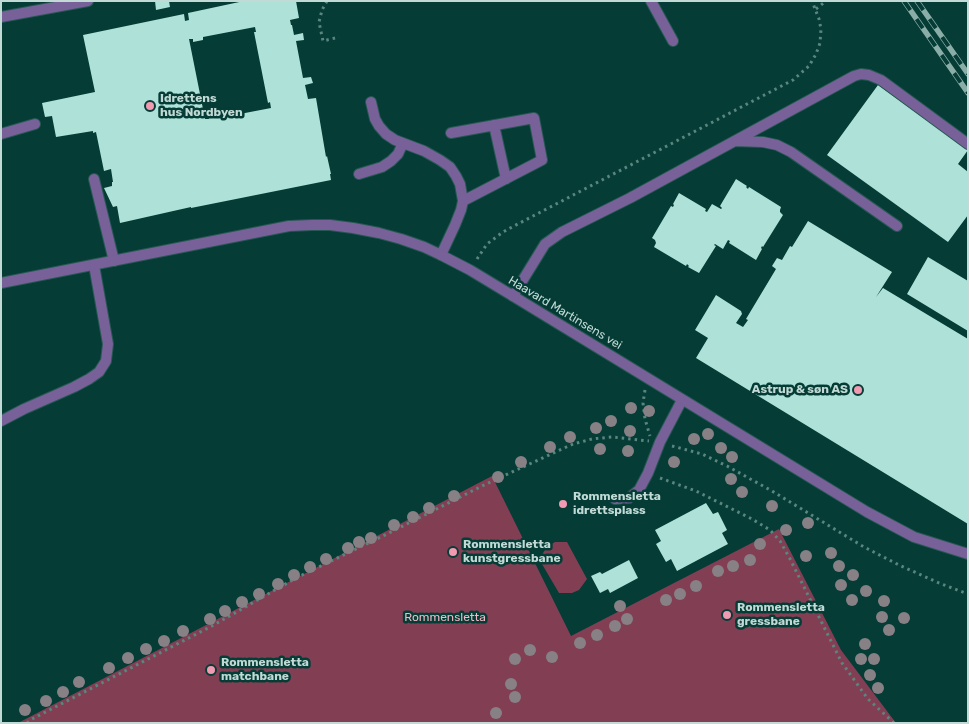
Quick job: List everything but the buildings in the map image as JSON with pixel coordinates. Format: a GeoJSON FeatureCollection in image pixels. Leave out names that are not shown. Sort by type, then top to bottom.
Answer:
{"type":"FeatureCollection","features":[{"type":"Feature","properties":{"kind":"street"},"geometry":{"type":"LineString","coordinates":[[1,17],[88,1]]}},
{"type":"Feature","properties":{"kind":"street"},"geometry":{"type":"LineString","coordinates":[[651,1],[673,41]]}},
{"type":"Feature","properties":{"kind":"street"},"geometry":{"type":"LineString","coordinates":[[513,296],[545,244],[562,232],[630,198],[861,74],[881,80],[968,144]]}},
{"type":"Feature","properties":{"kind":"street"},"geometry":{"type":"LineString","coordinates":[[371,102],[375,119],[386,134],[395,140],[424,151],[440,160],[450,168],[460,184],[463,201],[456,225],[441,255]]}},
{"type":"Feature","properties":{"kind":"street"},"geometry":{"type":"LineString","coordinates":[[451,133],[534,118],[542,160],[463,201]]}},
{"type":"Feature","properties":{"kind":"street"},"geometry":{"type":"LineString","coordinates":[[1,134],[35,124]]}},
{"type":"Feature","properties":{"kind":"street"},"geometry":{"type":"LineString","coordinates":[[494,125],[506,179]]}},
{"type":"Feature","properties":{"kind":"street"},"geometry":{"type":"LineString","coordinates":[[734,141],[763,142],[777,145],[897,226]]}},
{"type":"Feature","properties":{"kind":"street"},"geometry":{"type":"LineString","coordinates":[[359,174],[382,167],[391,161],[398,154],[403,143]]}},
{"type":"Feature","properties":{"kind":"street"},"geometry":{"type":"LineString","coordinates":[[94,178],[114,261]]}},
{"type":"Feature","properties":{"kind":"street","name":"Haavard Martinsens vei"},"geometry":{"type":"LineString","coordinates":[[1,283],[289,226],[330,225],[379,233],[401,239],[441,255],[470,270],[875,516],[914,537],[968,554]]}},
{"type":"Feature","properties":{"kind":"street"},"geometry":{"type":"LineString","coordinates":[[1,421],[74,388],[99,372],[106,361],[108,344],[94,265]]}},
{"type":"Feature","properties":{"kind":"street"},"geometry":{"type":"LineString","coordinates":[[614,500],[628,498],[639,490],[648,473],[656,441],[682,400]]}},
{"type":"Feature","properties":{"kind":"path"},"geometry":{"type":"LineString","coordinates":[[327,1],[319,22],[323,41],[339,37]]}},
{"type":"Feature","properties":{"kind":"path"},"geometry":{"type":"LineString","coordinates":[[470,270],[488,244],[508,229],[793,80],[809,66],[820,42],[821,29],[812,1]]}},
{"type":"Feature","properties":{"kind":"path"},"geometry":{"type":"LineString","coordinates":[[816,9],[826,1]]}},
{"type":"Feature","properties":{"kind":"path"},"geometry":{"type":"LineString","coordinates":[[650,380],[644,394],[643,403],[645,419],[656,441]]}},
{"type":"Feature","properties":{"kind":"path"},"geometry":{"type":"LineString","coordinates":[[27,723],[212,626],[296,578],[486,484],[572,444],[592,439],[612,437],[656,441],[702,454],[772,491],[864,547],[899,565],[968,594]]}},
{"type":"Feature","properties":{"kind":"path"},"geometry":{"type":"LineString","coordinates":[[648,473],[696,492],[752,519],[770,530],[780,541],[789,557],[842,663],[868,699],[894,723]]}},
{"type":"Feature","properties":{"kind":"green space","name":"Rommensletta"},"geometry":{"type":"Polygon","coordinates":[[[492,476],[571,636],[779,529],[841,650],[896,723],[18,723],[492,476]]]}},
{"type":"Feature","properties":{"kind":"green space"},"geometry":{"type":"Polygon","coordinates":[[[555,542],[567,542],[587,579],[579,590],[572,593],[559,593],[539,559],[547,547],[555,542]]]}},
{"type":"Feature","properties":{"kind":"railway"},"geometry":{"type":"LineString","coordinates":[[904,1],[968,93]]}},
{"type":"Feature","properties":{"kind":"railway"},"geometry":{"type":"LineString","coordinates":[[917,1],[968,74]]}},
{"type":"Feature","properties":{"kind":"place","name":"Idrettens hus Nordbyen"},"geometry":{"type":"Point","coordinates":[150,106]}},
{"type":"Feature","properties":{"kind":"place","name":"Astrup & søn AS"},"geometry":{"type":"Point","coordinates":[858,390]}},
{"type":"Feature","properties":{"kind":"place","name":"Rommensletta idrettsplass"},"geometry":{"type":"Point","coordinates":[563,504]}},
{"type":"Feature","properties":{"kind":"place","name":"Rommensletta kunstgressbane"},"geometry":{"type":"Point","coordinates":[453,552]}},
{"type":"Feature","properties":{"kind":"place","name":"Rommensletta gressbane"},"geometry":{"type":"Point","coordinates":[727,615]}},
{"type":"Feature","properties":{"kind":"place","name":"Rommensletta matchbane"},"geometry":{"type":"Point","coordinates":[211,670]}}]}
